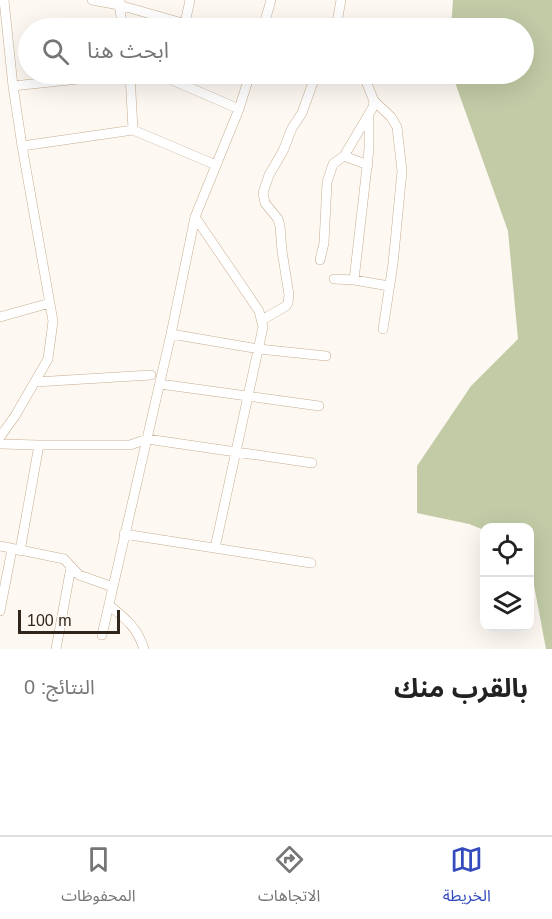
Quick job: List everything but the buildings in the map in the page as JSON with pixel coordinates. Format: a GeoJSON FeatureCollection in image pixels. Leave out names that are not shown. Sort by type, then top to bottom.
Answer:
{"type":"FeatureCollection","features":[{"type":"Feature","properties":{"kind":"street"},"geometry":{"type":"LineString","coordinates":[[4,0],[4,38],[52,321],[48,359],[0,444],[129,445],[147,439],[312,463]]}},
{"type":"Feature","properties":{"kind":"street"},"geometry":{"type":"LineString","coordinates":[[92,0],[120,2],[167,18]]}},
{"type":"Feature","properties":{"kind":"street"},"geometry":{"type":"LineString","coordinates":[[186,18],[190,0]]}},
{"type":"Feature","properties":{"kind":"street"},"geometry":{"type":"LineString","coordinates":[[266,18],[271,0]]}},
{"type":"Feature","properties":{"kind":"street"},"geometry":{"type":"LineString","coordinates":[[338,18],[341,0]]}},
{"type":"Feature","properties":{"kind":"street"},"geometry":{"type":"LineString","coordinates":[[120,2],[122,18]]}},
{"type":"Feature","properties":{"kind":"street"},"geometry":{"type":"LineString","coordinates":[[13,86],[32,84]]}},
{"type":"Feature","properties":{"kind":"street"},"geometry":{"type":"LineString","coordinates":[[131,84],[133,130]]}},
{"type":"Feature","properties":{"kind":"street"},"geometry":{"type":"LineString","coordinates":[[180,84],[238,110]]}},
{"type":"Feature","properties":{"kind":"street"},"geometry":{"type":"LineString","coordinates":[[102,635],[160,384],[195,217],[247,84]]}},
{"type":"Feature","properties":{"kind":"street"},"geometry":{"type":"LineString","coordinates":[[262,320],[286,306],[289,295],[280,226],[278,219],[265,203],[263,193],[269,175],[302,113],[312,84]]}},
{"type":"Feature","properties":{"kind":"street"},"geometry":{"type":"LineString","coordinates":[[367,84],[374,101],[398,127],[402,171],[383,329]]}},
{"type":"Feature","properties":{"kind":"street"},"geometry":{"type":"LineString","coordinates":[[320,260],[324,243],[327,182],[333,164],[344,156],[373,107],[374,101]]}},
{"type":"Feature","properties":{"kind":"street"},"geometry":{"type":"LineString","coordinates":[[354,280],[368,165],[369,114]]}},
{"type":"Feature","properties":{"kind":"street"},"geometry":{"type":"LineString","coordinates":[[22,146],[133,130],[216,165]]}},
{"type":"Feature","properties":{"kind":"street"},"geometry":{"type":"LineString","coordinates":[[344,156],[368,165]]}},
{"type":"Feature","properties":{"kind":"street"},"geometry":{"type":"LineString","coordinates":[[195,217],[259,311],[263,327],[215,548]]}},
{"type":"Feature","properties":{"kind":"street"},"geometry":{"type":"LineString","coordinates":[[334,279],[389,286]]}},
{"type":"Feature","properties":{"kind":"street"},"geometry":{"type":"LineString","coordinates":[[0,317],[50,303]]}},
{"type":"Feature","properties":{"kind":"street"},"geometry":{"type":"LineString","coordinates":[[171,334],[259,349],[326,356]]}},
{"type":"Feature","properties":{"kind":"street"},"geometry":{"type":"LineString","coordinates":[[35,382],[151,375]]}},
{"type":"Feature","properties":{"kind":"street"},"geometry":{"type":"LineString","coordinates":[[160,384],[319,406]]}},
{"type":"Feature","properties":{"kind":"street"},"geometry":{"type":"LineString","coordinates":[[0,610],[39,445]]}},
{"type":"Feature","properties":{"kind":"street"},"geometry":{"type":"LineString","coordinates":[[124,534],[311,563]]}},
{"type":"Feature","properties":{"kind":"street"},"geometry":{"type":"LineString","coordinates":[[0,546],[64,559],[79,575],[113,587]]}},
{"type":"Feature","properties":{"kind":"street"},"geometry":{"type":"LineString","coordinates":[[56,649],[71,567]]}},
{"type":"Feature","properties":{"kind":"street"},"geometry":{"type":"LineString","coordinates":[[109,605],[128,620],[140,635],[144,649]]}},
{"type":"Feature","properties":{"kind":"green space"},"geometry":{"type":"Polygon","coordinates":[[[453,0],[552,0],[552,649],[546,649],[534,585],[534,523],[480,523],[480,528],[417,513],[417,466],[471,386],[518,339],[508,231],[456,84],[534,84],[534,18],[452,18],[453,0]]]}}]}
